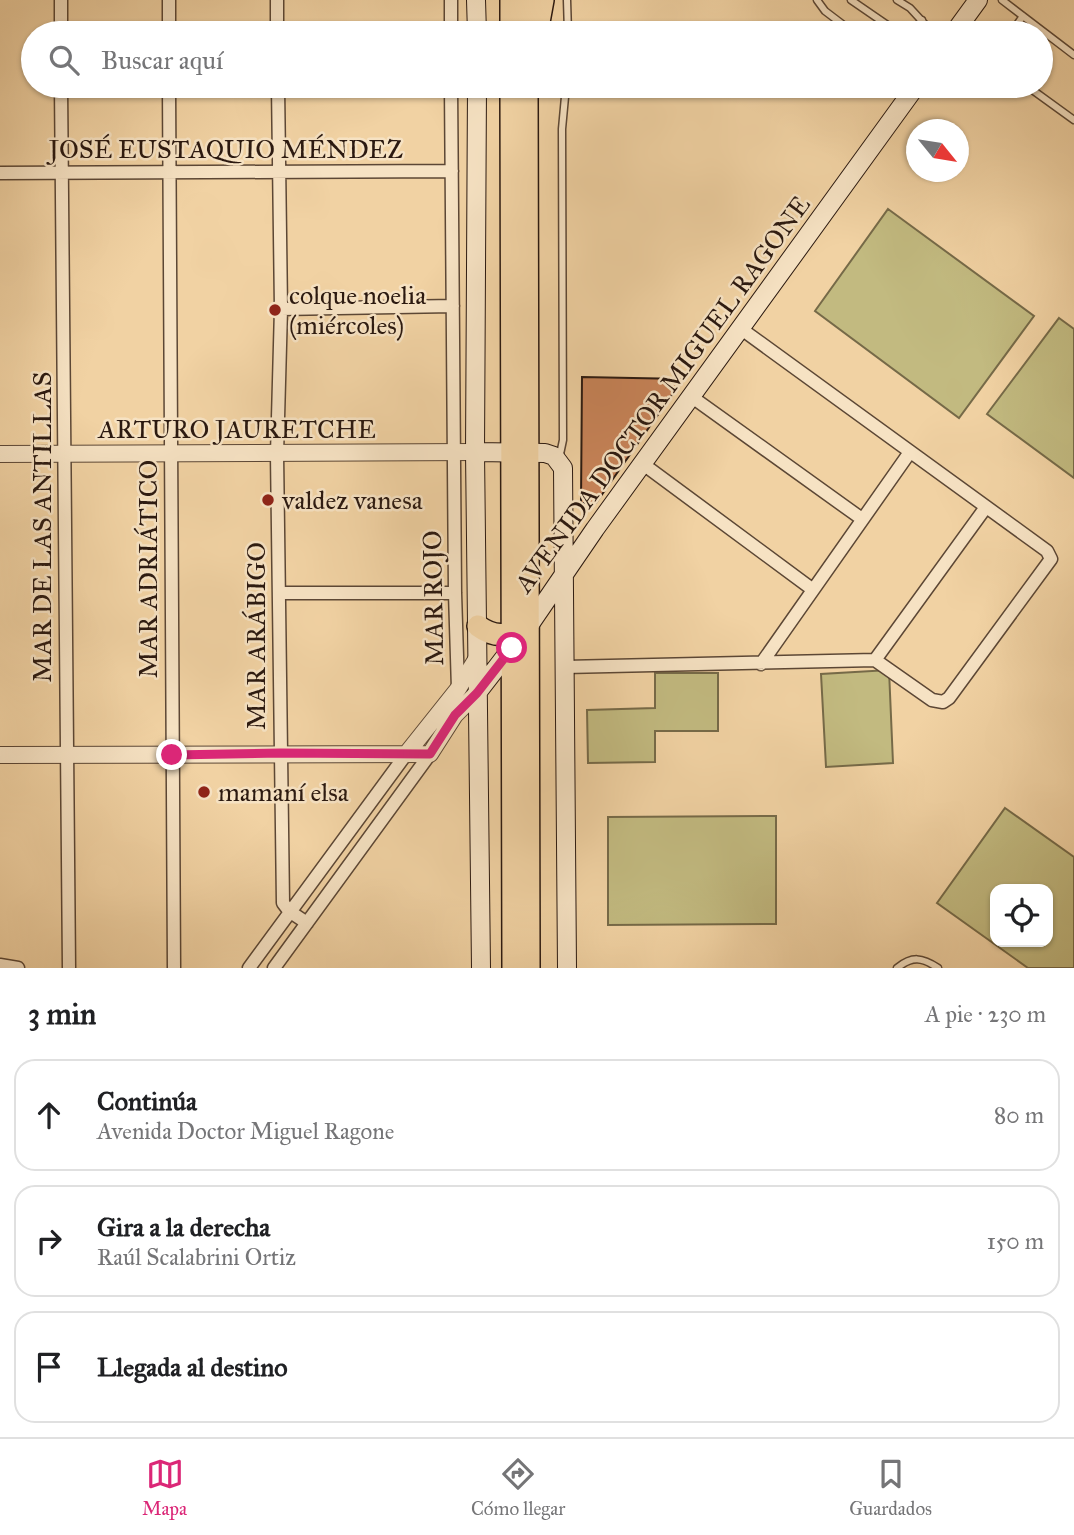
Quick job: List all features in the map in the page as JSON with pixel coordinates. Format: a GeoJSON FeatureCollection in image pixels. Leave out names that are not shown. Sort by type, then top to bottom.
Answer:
{"type":"FeatureCollection","features":[{"type":"Feature","properties":{"kind":"highway"},"geometry":{"type":"LineString","coordinates":[[510,0],[511,21]]}},
{"type":"Feature","properties":{"kind":"highway"},"geometry":{"type":"LineString","coordinates":[[526,0],[526,21]]}},
{"type":"Feature","properties":{"kind":"highway"},"geometry":{"type":"LineString","coordinates":[[539,21],[543,0]]}},
{"type":"Feature","properties":{"kind":"highway"},"geometry":{"type":"LineString","coordinates":[[511,98],[520,452]]}},
{"type":"Feature","properties":{"kind":"highway"},"geometry":{"type":"LineString","coordinates":[[513,968],[527,98]]}},
{"type":"Feature","properties":{"kind":"highway"},"geometry":{"type":"LineString","coordinates":[[478,626],[493,635],[517,636]]}},
{"type":"Feature","properties":{"kind":"highway"},"geometry":{"type":"LineString","coordinates":[[517,636],[529,968]]}},
{"type":"Feature","properties":{"kind":"main road"},"geometry":{"type":"LineString","coordinates":[[476,0],[477,21]]}},
{"type":"Feature","properties":{"kind":"main road"},"geometry":{"type":"LineString","coordinates":[[963,21],[978,0]]}},
{"type":"Feature","properties":{"kind":"main road"},"geometry":{"type":"LineString","coordinates":[[477,98],[475,452],[481,968]]}},
{"type":"Feature","properties":{"kind":"main road","name":"AVENIDA DOCTOR MIGUEL RAGONE"},"geometry":{"type":"LineString","coordinates":[[477,693],[907,98]]}},
{"type":"Feature","properties":{"kind":"main road"},"geometry":{"type":"LineString","coordinates":[[475,452],[545,453],[554,456],[563,468],[567,968]]}},
{"type":"Feature","properties":{"kind":"main road"},"geometry":{"type":"LineString","coordinates":[[564,526],[583,535],[595,529]]}},
{"type":"Feature","properties":{"kind":"street"},"geometry":{"type":"LineString","coordinates":[[61,0],[61,21]]}},
{"type":"Feature","properties":{"kind":"street"},"geometry":{"type":"LineString","coordinates":[[169,0],[169,21]]}},
{"type":"Feature","properties":{"kind":"street"},"geometry":{"type":"LineString","coordinates":[[277,0],[277,21]]}},
{"type":"Feature","properties":{"kind":"street"},"geometry":{"type":"LineString","coordinates":[[451,0],[451,21]]}},
{"type":"Feature","properties":{"kind":"street","name":"MAR DE LAS ANTILLAS"},"geometry":{"type":"LineString","coordinates":[[61,98],[69,968]]}},
{"type":"Feature","properties":{"kind":"street","name":"MAR ADRIÁTICO"},"geometry":{"type":"LineString","coordinates":[[169,98],[174,968]]}},
{"type":"Feature","properties":{"kind":"street","name":"MAR ARÁBIGO"},"geometry":{"type":"LineString","coordinates":[[278,98],[281,309],[277,454],[280,753],[283,902],[289,911]]}},
{"type":"Feature","properties":{"kind":"street","name":"MAR ROJO"},"geometry":{"type":"LineString","coordinates":[[451,98],[458,689]]}},
{"type":"Feature","properties":{"kind":"street","name":"JOSÉ EUSTAQUIO MÉNDEZ"},"geometry":{"type":"LineString","coordinates":[[0,173],[452,171]]}},
{"type":"Feature","properties":{"kind":"street"},"geometry":{"type":"LineString","coordinates":[[281,309],[453,306]]}},
{"type":"Feature","properties":{"kind":"street"},"geometry":{"type":"LineString","coordinates":[[565,667],[875,660],[932,700],[943,702],[949,698],[1051,559],[1046,551],[740,328]]}},
{"type":"Feature","properties":{"kind":"street"},"geometry":{"type":"LineString","coordinates":[[692,397],[862,519]]}},
{"type":"Feature","properties":{"kind":"street","name":"ARTURO JAURETCHE"},"geometry":{"type":"LineString","coordinates":[[0,454],[475,452]]}},
{"type":"Feature","properties":{"kind":"street"},"geometry":{"type":"LineString","coordinates":[[761,664],[910,452]]}},
{"type":"Feature","properties":{"kind":"street"},"geometry":{"type":"LineString","coordinates":[[643,464],[813,589]]}},
{"type":"Feature","properties":{"kind":"street"},"geometry":{"type":"LineString","coordinates":[[875,660],[986,507]]}},
{"type":"Feature","properties":{"kind":"street"},"geometry":{"type":"LineString","coordinates":[[279,593],[455,593]]}},
{"type":"Feature","properties":{"kind":"street"},"geometry":{"type":"LineString","coordinates":[[249,968],[407,753],[458,689],[477,658]]}},
{"type":"Feature","properties":{"kind":"street","name":"AVENIDA DOCTOR MIGUEL RAGONE"},"geometry":{"type":"LineString","coordinates":[[274,968],[430,754],[455,715],[477,693]]}},
{"type":"Feature","properties":{"kind":"street"},"geometry":{"type":"LineString","coordinates":[[0,755],[430,754]]}},
{"type":"Feature","properties":{"kind":"street"},"geometry":{"type":"LineString","coordinates":[[289,911],[307,923]]}},
{"type":"Feature","properties":{"kind":"street"},"geometry":{"type":"LineString","coordinates":[[0,965],[18,968]]}},
{"type":"Feature","properties":{"kind":"lane"},"geometry":{"type":"LineString","coordinates":[[567,0],[568,21]]}},
{"type":"Feature","properties":{"kind":"lane"},"geometry":{"type":"LineString","coordinates":[[817,0],[839,21]]}},
{"type":"Feature","properties":{"kind":"lane"},"geometry":{"type":"LineString","coordinates":[[851,0],[882,21]]}},
{"type":"Feature","properties":{"kind":"lane"},"geometry":{"type":"LineString","coordinates":[[897,0],[922,20]]}},
{"type":"Feature","properties":{"kind":"lane"},"geometry":{"type":"LineString","coordinates":[[1002,0],[1030,21]]}},
{"type":"Feature","properties":{"kind":"lane"},"geometry":{"type":"LineString","coordinates":[[1019,21],[1023,16]]}},
{"type":"Feature","properties":{"kind":"lane"},"geometry":{"type":"LineString","coordinates":[[1053,39],[1074,55]]}},
{"type":"Feature","properties":{"kind":"lane"},"geometry":{"type":"LineString","coordinates":[[559,461],[563,440],[562,129],[565,98]]}},
{"type":"Feature","properties":{"kind":"lane"},"geometry":{"type":"LineString","coordinates":[[1044,98],[1074,120]]}},
{"type":"Feature","properties":{"kind":"lane"},"geometry":{"type":"LineString","coordinates":[[897,968],[914,958],[930,962],[938,968]]}},
{"type":"Feature","properties":{"kind":"shaded area"},"geometry":{"type":"Polygon","coordinates":[[[888,209],[1034,316],[959,418],[815,311],[888,209]]]}},
{"type":"Feature","properties":{"kind":"shaded area"},"geometry":{"type":"Polygon","coordinates":[[[1059,318],[1074,329],[1074,478],[987,414],[1059,318]]]}},
{"type":"Feature","properties":{"kind":"shaded area"},"geometry":{"type":"Polygon","coordinates":[[[889,670],[893,763],[826,767],[821,674],[889,670]]]}},
{"type":"Feature","properties":{"kind":"shaded area"},"geometry":{"type":"Polygon","coordinates":[[[655,673],[718,673],[718,731],[655,731],[655,762],[588,763],[587,710],[655,708],[655,673]]]}},
{"type":"Feature","properties":{"kind":"shaded area"},"geometry":{"type":"Polygon","coordinates":[[[1005,808],[1074,857],[1074,968],[1028,968],[999,947],[1053,947],[1053,884],[990,884],[990,941],[937,903],[1005,808]]]}},
{"type":"Feature","properties":{"kind":"shaded area"},"geometry":{"type":"Polygon","coordinates":[[[776,816],[776,924],[608,925],[608,817],[776,816]]]}},
{"type":"Feature","properties":{"kind":"building"},"geometry":{"type":"Polygon","coordinates":[[[582,377],[683,379],[596,503],[581,503],[582,377]]]}},
{"type":"Feature","properties":{"kind":"place","name":"colque noelia (miércoles)"},"geometry":{"type":"Point","coordinates":[275,310]}},
{"type":"Feature","properties":{"kind":"place","name":"valdez vanesa"},"geometry":{"type":"Point","coordinates":[268,500]}},
{"type":"Feature","properties":{"kind":"place","name":"mamaní elsa"},"geometry":{"type":"Point","coordinates":[204,792]}},
{"type":"Feature","properties":{"kind":"route"},"geometry":{"type":"LineString","coordinates":[[172,755],[430,754],[455,715],[477,693],[512,648]]}}]}
